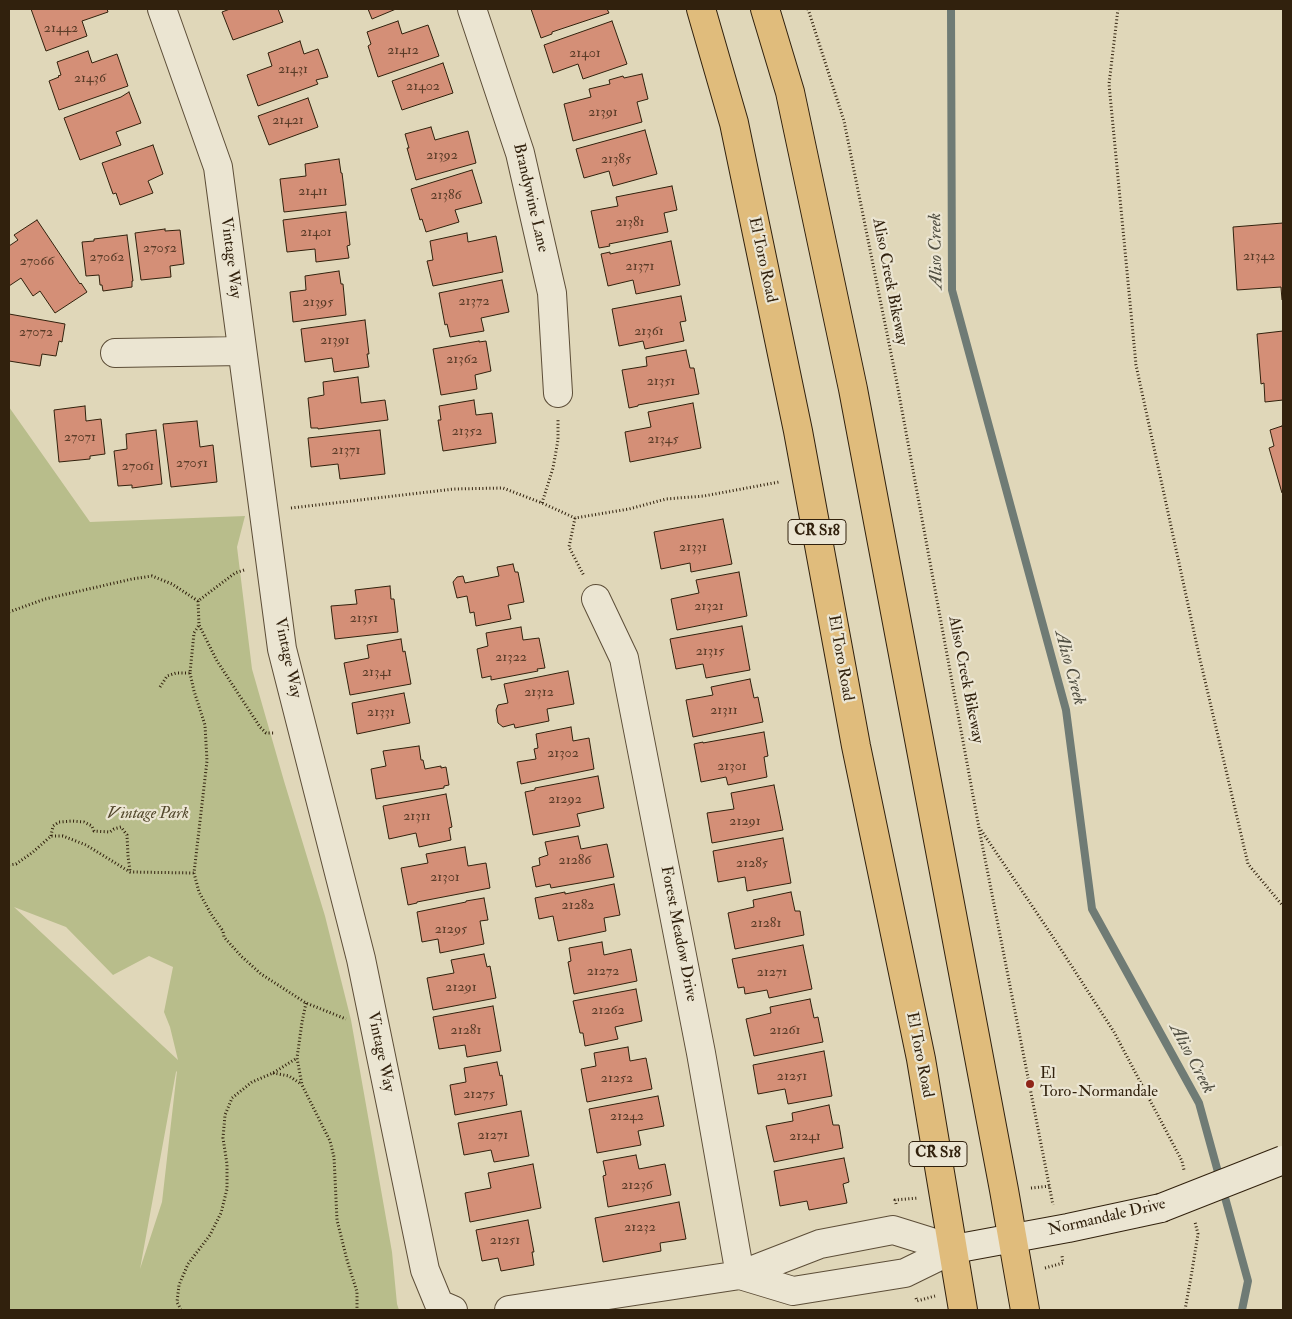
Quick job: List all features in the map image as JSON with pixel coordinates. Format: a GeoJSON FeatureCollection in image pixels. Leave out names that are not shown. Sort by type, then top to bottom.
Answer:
{"type":"FeatureCollection","features":[{"type":"Feature","properties":{"kind":"main road","name":"El Toro Road"},"geometry":{"type":"LineString","coordinates":[[701,9],[734,123],[807,477],[856,746],[921,1059],[963,1310]]}},
{"type":"Feature","properties":{"kind":"main road"},"geometry":{"type":"LineString","coordinates":[[765,9],[790,92],[853,389],[1025,1310]]}},
{"type":"Feature","properties":{"kind":"street","name":"Vintage Way"},"geometry":{"type":"LineString","coordinates":[[162,9],[218,167],[282,649],[361,959],[426,1270],[446,1307]]}},
{"type":"Feature","properties":{"kind":"street","name":"Brandywine Lane"},"geometry":{"type":"LineString","coordinates":[[472,9],[523,162],[552,293],[558,393]]}},
{"type":"Feature","properties":{"kind":"street"},"geometry":{"type":"LineString","coordinates":[[115,353],[242,351]]}},
{"type":"Feature","properties":{"kind":"street","name":"Forest Meadow Drive"},"geometry":{"type":"LineString","coordinates":[[596,599],[624,658],[701,1053],[740,1275]]}},
{"type":"Feature","properties":{"kind":"street","name":"Normandale Drive"},"geometry":{"type":"LineString","coordinates":[[740,1275],[793,1290],[905,1273],[954,1249],[1161,1208],[1283,1160]]}},
{"type":"Feature","properties":{"kind":"street","name":"Normandale Drive"},"geometry":{"type":"LineString","coordinates":[[509,1310],[578,1306],[740,1275],[820,1244],[893,1230],[954,1249]]}},
{"type":"Feature","properties":{"kind":"path","name":"Aliso Creek Bikeway"},"geometry":{"type":"LineString","coordinates":[[808,9],[844,121],[898,388],[979,828],[1053,937],[1114,1032],[1182,1161],[1184,1170]]}},
{"type":"Feature","properties":{"kind":"path"},"geometry":{"type":"LineString","coordinates":[[1118,9],[1109,84],[1136,365],[1248,864],[1283,906]]}},
{"type":"Feature","properties":{"kind":"path"},"geometry":{"type":"LineString","coordinates":[[542,503],[553,468],[558,440],[558,393]]}},
{"type":"Feature","properties":{"kind":"path"},"geometry":{"type":"LineString","coordinates":[[264,511],[454,490],[503,488],[575,518],[629,509],[666,499],[704,496],[807,477]]}},
{"type":"Feature","properties":{"kind":"path"},"geometry":{"type":"LineString","coordinates":[[575,518],[569,547],[596,599]]}},
{"type":"Feature","properties":{"kind":"path"},"geometry":{"type":"LineString","coordinates":[[198,601],[235,573],[270,560]]}},
{"type":"Feature","properties":{"kind":"path"},"geometry":{"type":"LineString","coordinates":[[9,612],[45,599],[152,576],[172,584],[198,601]]}},
{"type":"Feature","properties":{"kind":"path"},"geometry":{"type":"LineString","coordinates":[[198,601],[199,625],[217,661],[260,727],[266,733],[303,731]]}},
{"type":"Feature","properties":{"kind":"path"},"geometry":{"type":"LineString","coordinates":[[199,625],[194,633],[190,672],[205,725],[207,761],[194,873],[199,892],[223,931],[224,937],[261,974],[306,1003],[346,1019],[374,1019]]}},
{"type":"Feature","properties":{"kind":"path"},"geometry":{"type":"LineString","coordinates":[[160,687],[167,676],[190,672]]}},
{"type":"Feature","properties":{"kind":"path"},"geometry":{"type":"LineString","coordinates":[[51,836],[53,826],[59,822],[72,820],[84,822],[92,826],[94,831],[110,832],[121,827],[127,835],[130,872]]}},
{"type":"Feature","properties":{"kind":"path"},"geometry":{"type":"LineString","coordinates":[[979,828],[1050,1186]]}},
{"type":"Feature","properties":{"kind":"path"},"geometry":{"type":"LineString","coordinates":[[9,865],[16,864],[51,836],[63,836],[86,845],[130,872],[194,873]]}},
{"type":"Feature","properties":{"kind":"path"},"geometry":{"type":"LineString","coordinates":[[306,1003],[297,1058],[302,1085],[330,1141],[334,1157],[337,1220],[357,1292],[357,1310]]}},
{"type":"Feature","properties":{"kind":"path"},"geometry":{"type":"LineString","coordinates":[[181,1310],[177,1302],[179,1285],[188,1264],[210,1235],[221,1213],[227,1190],[227,1164],[223,1138],[224,1115],[232,1098],[252,1082],[274,1073],[297,1058]]}},
{"type":"Feature","properties":{"kind":"path"},"geometry":{"type":"LineString","coordinates":[[274,1073],[290,1076],[302,1085]]}},
{"type":"Feature","properties":{"kind":"path"},"geometry":{"type":"LineString","coordinates":[[1184,1310],[1198,1234],[1194,1216]]}},
{"type":"Feature","properties":{"kind":"green space","name":"Vintage Park"},"geometry":{"type":"Polygon","coordinates":[[[9,407],[90,522],[245,516],[237,547],[252,669],[325,916],[351,1020],[392,1252],[399,1310],[9,1310],[9,407]],[[14,907],[178,1060],[170,1027],[164,1012],[173,967],[149,956],[113,975],[66,927],[14,907]],[[176,1072],[140,1269],[162,1202],[176,1072]]]}},
{"type":"Feature","properties":{"kind":"building"},"geometry":{"type":"Polygon","coordinates":[[[31,9],[107,9],[108,12],[82,21],[87,36],[46,51],[31,9]]]}},
{"type":"Feature","properties":{"kind":"building"},"geometry":{"type":"Polygon","coordinates":[[[230,9],[278,9],[283,22],[233,40],[222,12],[230,9]]]}},
{"type":"Feature","properties":{"kind":"building"},"geometry":{"type":"Polygon","coordinates":[[[368,9],[396,9],[372,19],[368,9]]]}},
{"type":"Feature","properties":{"kind":"building"},"geometry":{"type":"Polygon","coordinates":[[[531,9],[607,9],[609,13],[552,32],[552,34],[541,38],[531,9]]]}},
{"type":"Feature","properties":{"kind":"building"},"geometry":{"type":"Polygon","coordinates":[[[398,21],[402,34],[428,25],[439,56],[378,77],[368,46],[371,44],[367,32],[398,21]]]}},
{"type":"Feature","properties":{"kind":"building"},"geometry":{"type":"Polygon","coordinates":[[[612,21],[627,64],[583,79],[578,64],[553,73],[544,45],[612,21]]]}},
{"type":"Feature","properties":{"kind":"building"},"geometry":{"type":"Polygon","coordinates":[[[300,41],[304,54],[318,49],[328,77],[316,80],[318,84],[258,106],[247,75],[272,66],[268,53],[300,41]]]}},
{"type":"Feature","properties":{"kind":"building"},"geometry":{"type":"Polygon","coordinates":[[[88,51],[92,63],[117,54],[128,86],[59,110],[49,81],[61,75],[57,62],[88,51]]]}},
{"type":"Feature","properties":{"kind":"building"},"geometry":{"type":"Polygon","coordinates":[[[443,63],[453,93],[402,110],[392,81],[443,63]]]}},
{"type":"Feature","properties":{"kind":"building"},"geometry":{"type":"Polygon","coordinates":[[[642,74],[648,99],[637,102],[642,122],[573,141],[564,104],[591,97],[589,89],[610,84],[609,80],[642,74]]]}},
{"type":"Feature","properties":{"kind":"building"},"geometry":{"type":"Polygon","coordinates":[[[129,92],[141,123],[116,132],[121,145],[80,160],[64,118],[121,97],[129,92]]]}},
{"type":"Feature","properties":{"kind":"building"},"geometry":{"type":"Polygon","coordinates":[[[308,98],[318,127],[269,145],[258,116],[308,98]]]}},
{"type":"Feature","properties":{"kind":"building"},"geometry":{"type":"Polygon","coordinates":[[[431,127],[435,140],[468,131],[476,163],[416,180],[405,134],[431,127]]]}},
{"type":"Feature","properties":{"kind":"building"},"geometry":{"type":"Polygon","coordinates":[[[645,130],[657,174],[613,186],[609,171],[584,178],[576,149],[645,130]]]}},
{"type":"Feature","properties":{"kind":"building"},"geometry":{"type":"Polygon","coordinates":[[[153,145],[163,174],[148,181],[153,193],[120,205],[116,193],[113,194],[102,163],[153,145]]]}},
{"type":"Feature","properties":{"kind":"building"},"geometry":{"type":"Polygon","coordinates":[[[339,159],[346,205],[284,212],[280,179],[306,176],[305,164],[339,159]]]}},
{"type":"Feature","properties":{"kind":"building"},"geometry":{"type":"Polygon","coordinates":[[[472,170],[482,203],[455,210],[459,222],[426,232],[422,219],[420,220],[411,189],[472,170]]]}},
{"type":"Feature","properties":{"kind":"building"},"geometry":{"type":"Polygon","coordinates":[[[672,186],[677,210],[664,213],[668,232],[609,244],[610,246],[599,248],[591,211],[618,206],[616,197],[672,186]]]}},
{"type":"Feature","properties":{"kind":"building"},"geometry":{"type":"Polygon","coordinates":[[[346,212],[350,245],[347,246],[349,258],[316,262],[315,249],[287,252],[283,220],[346,212]]]}},
{"type":"Feature","properties":{"kind":"building"},"geometry":{"type":"Polygon","coordinates":[[[37,220],[87,292],[55,313],[40,291],[33,296],[21,278],[9,286],[9,246],[18,240],[14,235],[37,220]]]}},
{"type":"Feature","properties":{"kind":"building"},"geometry":{"type":"Polygon","coordinates":[[[1283,223],[1283,299],[1281,287],[1237,290],[1233,227],[1283,223]]]}},
{"type":"Feature","properties":{"kind":"building"},"geometry":{"type":"Polygon","coordinates":[[[165,229],[165,231],[180,230],[184,264],[170,266],[171,277],[141,280],[135,233],[165,229]]]}},
{"type":"Feature","properties":{"kind":"building"},"geometry":{"type":"Polygon","coordinates":[[[467,233],[468,242],[496,236],[503,272],[433,286],[427,261],[433,260],[430,241],[467,233]]]}},
{"type":"Feature","properties":{"kind":"building"},"geometry":{"type":"Polygon","coordinates":[[[127,235],[133,281],[132,287],[103,291],[99,275],[86,276],[82,242],[127,235]]]}},
{"type":"Feature","properties":{"kind":"building"},"geometry":{"type":"Polygon","coordinates":[[[671,241],[680,285],[636,294],[633,280],[608,286],[601,254],[610,252],[610,254],[671,241]]]}},
{"type":"Feature","properties":{"kind":"building"},"geometry":{"type":"Polygon","coordinates":[[[339,271],[341,284],[343,284],[346,315],[293,322],[290,292],[306,290],[305,276],[339,271]]]}},
{"type":"Feature","properties":{"kind":"building"},"geometry":{"type":"Polygon","coordinates":[[[502,280],[509,312],[481,318],[484,331],[450,337],[447,324],[445,325],[439,293],[502,280]]]}},
{"type":"Feature","properties":{"kind":"building"},"geometry":{"type":"Polygon","coordinates":[[[681,296],[686,321],[680,322],[684,341],[645,349],[643,341],[619,346],[612,309],[681,296]]]}},
{"type":"Feature","properties":{"kind":"building"},"geometry":{"type":"Polygon","coordinates":[[[9,314],[65,324],[62,342],[59,341],[56,356],[42,354],[40,366],[9,361],[9,314]]]}},
{"type":"Feature","properties":{"kind":"building"},"geometry":{"type":"Polygon","coordinates":[[[365,320],[369,367],[334,372],[332,358],[305,362],[301,329],[365,320]]]}},
{"type":"Feature","properties":{"kind":"building"},"geometry":{"type":"Polygon","coordinates":[[[1283,331],[1283,400],[1265,402],[1264,383],[1261,384],[1257,334],[1283,331]]]}},
{"type":"Feature","properties":{"kind":"building"},"geometry":{"type":"Polygon","coordinates":[[[486,341],[491,371],[475,375],[477,389],[441,395],[433,349],[486,341]]]}},
{"type":"Feature","properties":{"kind":"building"},"geometry":{"type":"Polygon","coordinates":[[[686,350],[690,368],[694,368],[699,394],[629,408],[622,370],[647,366],[646,357],[686,350]]]}},
{"type":"Feature","properties":{"kind":"building"},"geometry":{"type":"Polygon","coordinates":[[[358,377],[361,403],[385,400],[388,420],[318,429],[311,428],[308,398],[324,395],[323,382],[358,377]]]}},
{"type":"Feature","properties":{"kind":"building"},"geometry":{"type":"Polygon","coordinates":[[[474,400],[476,415],[492,413],[496,443],[443,451],[438,420],[441,420],[439,406],[474,400]]]}},
{"type":"Feature","properties":{"kind":"building"},"geometry":{"type":"Polygon","coordinates":[[[693,403],[701,448],[630,462],[625,432],[651,427],[648,412],[693,403]]]}},
{"type":"Feature","properties":{"kind":"building"},"geometry":{"type":"Polygon","coordinates":[[[85,406],[86,421],[101,419],[105,454],[90,456],[90,459],[59,462],[54,410],[85,406]]]}},
{"type":"Feature","properties":{"kind":"building"},"geometry":{"type":"Polygon","coordinates":[[[197,421],[200,447],[213,445],[217,482],[171,487],[163,424],[197,421]]]}},
{"type":"Feature","properties":{"kind":"building"},"geometry":{"type":"Polygon","coordinates":[[[1282,426],[1283,493],[1269,448],[1274,446],[1270,430],[1282,426]]]}},
{"type":"Feature","properties":{"kind":"building"},"geometry":{"type":"Polygon","coordinates":[[[156,430],[162,484],[132,488],[132,485],[118,486],[114,451],[127,449],[126,434],[156,430]]]}},
{"type":"Feature","properties":{"kind":"building"},"geometry":{"type":"Polygon","coordinates":[[[380,430],[385,474],[340,479],[338,464],[311,467],[308,438],[380,430]]]}},
{"type":"Feature","properties":{"kind":"building"},"geometry":{"type":"Polygon","coordinates":[[[723,519],[732,564],[691,572],[690,563],[661,569],[654,532],[723,519]]]}},
{"type":"Feature","properties":{"kind":"building"},"geometry":{"type":"Polygon","coordinates":[[[513,564],[515,572],[518,572],[524,602],[508,605],[511,619],[476,626],[474,612],[470,613],[467,596],[457,598],[453,582],[457,577],[463,576],[465,583],[499,576],[497,567],[513,564]]]}},
{"type":"Feature","properties":{"kind":"building"},"geometry":{"type":"Polygon","coordinates":[[[739,572],[747,616],[677,630],[671,599],[699,593],[696,580],[739,572]]]}},
{"type":"Feature","properties":{"kind":"building"},"geometry":{"type":"Polygon","coordinates":[[[390,586],[391,599],[394,599],[398,632],[335,639],[331,606],[357,604],[355,590],[390,586]]]}},
{"type":"Feature","properties":{"kind":"building"},"geometry":{"type":"Polygon","coordinates":[[[742,626],[750,670],[706,678],[703,664],[676,669],[670,639],[742,626]]]}},
{"type":"Feature","properties":{"kind":"building"},"geometry":{"type":"Polygon","coordinates":[[[521,627],[523,640],[539,638],[545,668],[491,680],[491,676],[482,678],[477,649],[488,646],[486,633],[521,627]]]}},
{"type":"Feature","properties":{"kind":"building"},"geometry":{"type":"Polygon","coordinates":[[[401,639],[411,684],[350,695],[344,663],[369,658],[367,645],[401,639]]]}},
{"type":"Feature","properties":{"kind":"building"},"geometry":{"type":"Polygon","coordinates":[[[568,671],[574,704],[547,709],[549,721],[515,728],[514,724],[503,727],[498,723],[496,710],[498,705],[508,703],[504,684],[568,671]]]}},
{"type":"Feature","properties":{"kind":"building"},"geometry":{"type":"Polygon","coordinates":[[[750,679],[754,698],[758,697],[763,722],[693,737],[686,700],[713,695],[711,687],[750,679]]]}},
{"type":"Feature","properties":{"kind":"building"},"geometry":{"type":"Polygon","coordinates":[[[404,693],[410,723],[357,734],[352,703],[404,693]]]}},
{"type":"Feature","properties":{"kind":"building"},"geometry":{"type":"Polygon","coordinates":[[[571,727],[573,741],[589,738],[594,769],[521,784],[517,762],[536,759],[534,749],[538,748],[536,734],[571,727]]]}},
{"type":"Feature","properties":{"kind":"building"},"geometry":{"type":"Polygon","coordinates":[[[764,732],[768,756],[764,757],[767,777],[728,785],[726,777],[701,782],[694,744],[764,732]]]}},
{"type":"Feature","properties":{"kind":"building"},"geometry":{"type":"Polygon","coordinates":[[[419,746],[421,760],[423,760],[425,769],[446,767],[449,785],[444,786],[444,788],[376,799],[371,769],[386,766],[383,751],[419,746]]]}},
{"type":"Feature","properties":{"kind":"building"},"geometry":{"type":"Polygon","coordinates":[[[598,776],[604,808],[577,814],[580,826],[533,835],[525,792],[535,790],[535,788],[598,776]]]}},
{"type":"Feature","properties":{"kind":"building"},"geometry":{"type":"Polygon","coordinates":[[[774,785],[783,830],[712,843],[707,813],[734,809],[731,793],[774,785]]]}},
{"type":"Feature","properties":{"kind":"building"},"geometry":{"type":"Polygon","coordinates":[[[446,794],[452,827],[449,828],[451,840],[419,847],[416,833],[389,839],[383,806],[446,794]]]}},
{"type":"Feature","properties":{"kind":"building"},"geometry":{"type":"Polygon","coordinates":[[[578,836],[581,849],[607,844],[614,877],[551,888],[550,884],[536,887],[532,867],[540,865],[539,858],[548,855],[545,842],[578,836]]]}},
{"type":"Feature","properties":{"kind":"building"},"geometry":{"type":"Polygon","coordinates":[[[783,838],[791,883],[747,891],[745,877],[718,882],[713,851],[783,838]]]}},
{"type":"Feature","properties":{"kind":"building"},"geometry":{"type":"Polygon","coordinates":[[[465,847],[468,866],[486,863],[490,888],[408,905],[401,868],[428,863],[426,854],[465,847]]]}},
{"type":"Feature","properties":{"kind":"building"},"geometry":{"type":"Polygon","coordinates":[[[614,884],[620,915],[604,918],[606,931],[558,941],[553,916],[539,919],[535,898],[614,884]]]}},
{"type":"Feature","properties":{"kind":"building"},"geometry":{"type":"Polygon","coordinates":[[[791,892],[795,911],[800,911],[804,935],[735,949],[728,913],[754,907],[753,900],[791,892]]]}},
{"type":"Feature","properties":{"kind":"building"},"geometry":{"type":"Polygon","coordinates":[[[484,898],[488,920],[480,921],[484,944],[440,953],[438,939],[422,942],[417,912],[484,898]]]}},
{"type":"Feature","properties":{"kind":"building"},"geometry":{"type":"Polygon","coordinates":[[[602,942],[604,955],[631,949],[637,981],[574,994],[568,962],[571,961],[569,948],[602,942]]]}},
{"type":"Feature","properties":{"kind":"building"},"geometry":{"type":"Polygon","coordinates":[[[803,945],[812,989],[769,998],[767,990],[745,994],[744,987],[738,988],[732,959],[803,945]]]}},
{"type":"Feature","properties":{"kind":"building"},"geometry":{"type":"Polygon","coordinates":[[[484,954],[487,967],[490,966],[496,998],[433,1010],[427,978],[454,973],[451,960],[484,954]]]}},
{"type":"Feature","properties":{"kind":"building"},"geometry":{"type":"Polygon","coordinates":[[[636,989],[642,1021],[615,1027],[618,1039],[585,1046],[573,1001],[636,989]]]}},
{"type":"Feature","properties":{"kind":"building"},"geometry":{"type":"Polygon","coordinates":[[[810,999],[814,1018],[818,1017],[823,1042],[754,1056],[746,1019],[771,1013],[770,1007],[810,999]]]}},
{"type":"Feature","properties":{"kind":"building"},"geometry":{"type":"Polygon","coordinates":[[[493,1006],[501,1051],[467,1057],[465,1045],[439,1049],[433,1017],[493,1006]]]}},
{"type":"Feature","properties":{"kind":"building"},"geometry":{"type":"Polygon","coordinates":[[[628,1047],[630,1061],[646,1058],[652,1089],[587,1102],[581,1069],[596,1066],[594,1053],[628,1047]]]}},
{"type":"Feature","properties":{"kind":"building"},"geometry":{"type":"Polygon","coordinates":[[[824,1051],[832,1096],[788,1104],[785,1089],[758,1094],[753,1065],[824,1051]]]}},
{"type":"Feature","properties":{"kind":"building"},"geometry":{"type":"Polygon","coordinates":[[[497,1062],[500,1076],[502,1075],[507,1105],[455,1115],[450,1085],[466,1082],[464,1068],[497,1062]]]}},
{"type":"Feature","properties":{"kind":"building"},"geometry":{"type":"Polygon","coordinates":[[[658,1096],[664,1126],[638,1131],[641,1145],[597,1153],[589,1109],[658,1096]]]}},
{"type":"Feature","properties":{"kind":"building"},"geometry":{"type":"Polygon","coordinates":[[[829,1105],[833,1125],[839,1125],[843,1148],[774,1162],[766,1126],[793,1121],[792,1113],[829,1105]]]}},
{"type":"Feature","properties":{"kind":"building"},"geometry":{"type":"Polygon","coordinates":[[[521,1111],[529,1156],[494,1162],[491,1150],[464,1155],[458,1123],[521,1111]]]}},
{"type":"Feature","properties":{"kind":"building"},"geometry":{"type":"Polygon","coordinates":[[[636,1155],[639,1169],[665,1164],[671,1195],[608,1207],[603,1176],[606,1175],[603,1161],[636,1155]]]}},
{"type":"Feature","properties":{"kind":"building"},"geometry":{"type":"Polygon","coordinates":[[[844,1158],[849,1182],[843,1184],[847,1203],[809,1210],[807,1201],[780,1206],[774,1171],[844,1158]]]}},
{"type":"Feature","properties":{"kind":"building"},"geometry":{"type":"Polygon","coordinates":[[[533,1164],[541,1208],[470,1222],[465,1193],[491,1188],[488,1173],[533,1164]]]}},
{"type":"Feature","properties":{"kind":"building"},"geometry":{"type":"Polygon","coordinates":[[[679,1202],[686,1239],[660,1243],[661,1251],[603,1262],[595,1218],[679,1202]]]}},
{"type":"Feature","properties":{"kind":"building"},"geometry":{"type":"Polygon","coordinates":[[[528,1220],[534,1252],[532,1252],[534,1265],[501,1271],[498,1258],[482,1261],[476,1230],[528,1220]]]}},
{"type":"Feature","properties":{"kind":"waterway","name":"Aliso Creek"},"geometry":{"type":"LineString","coordinates":[[951,9],[952,290],[1066,710],[1092,909],[1199,1103],[1248,1281],[1242,1310]]}},
{"type":"Feature","properties":{"kind":"place","name":"El Toro-Normandale"},"geometry":{"type":"Point","coordinates":[1030,1084]}}]}
